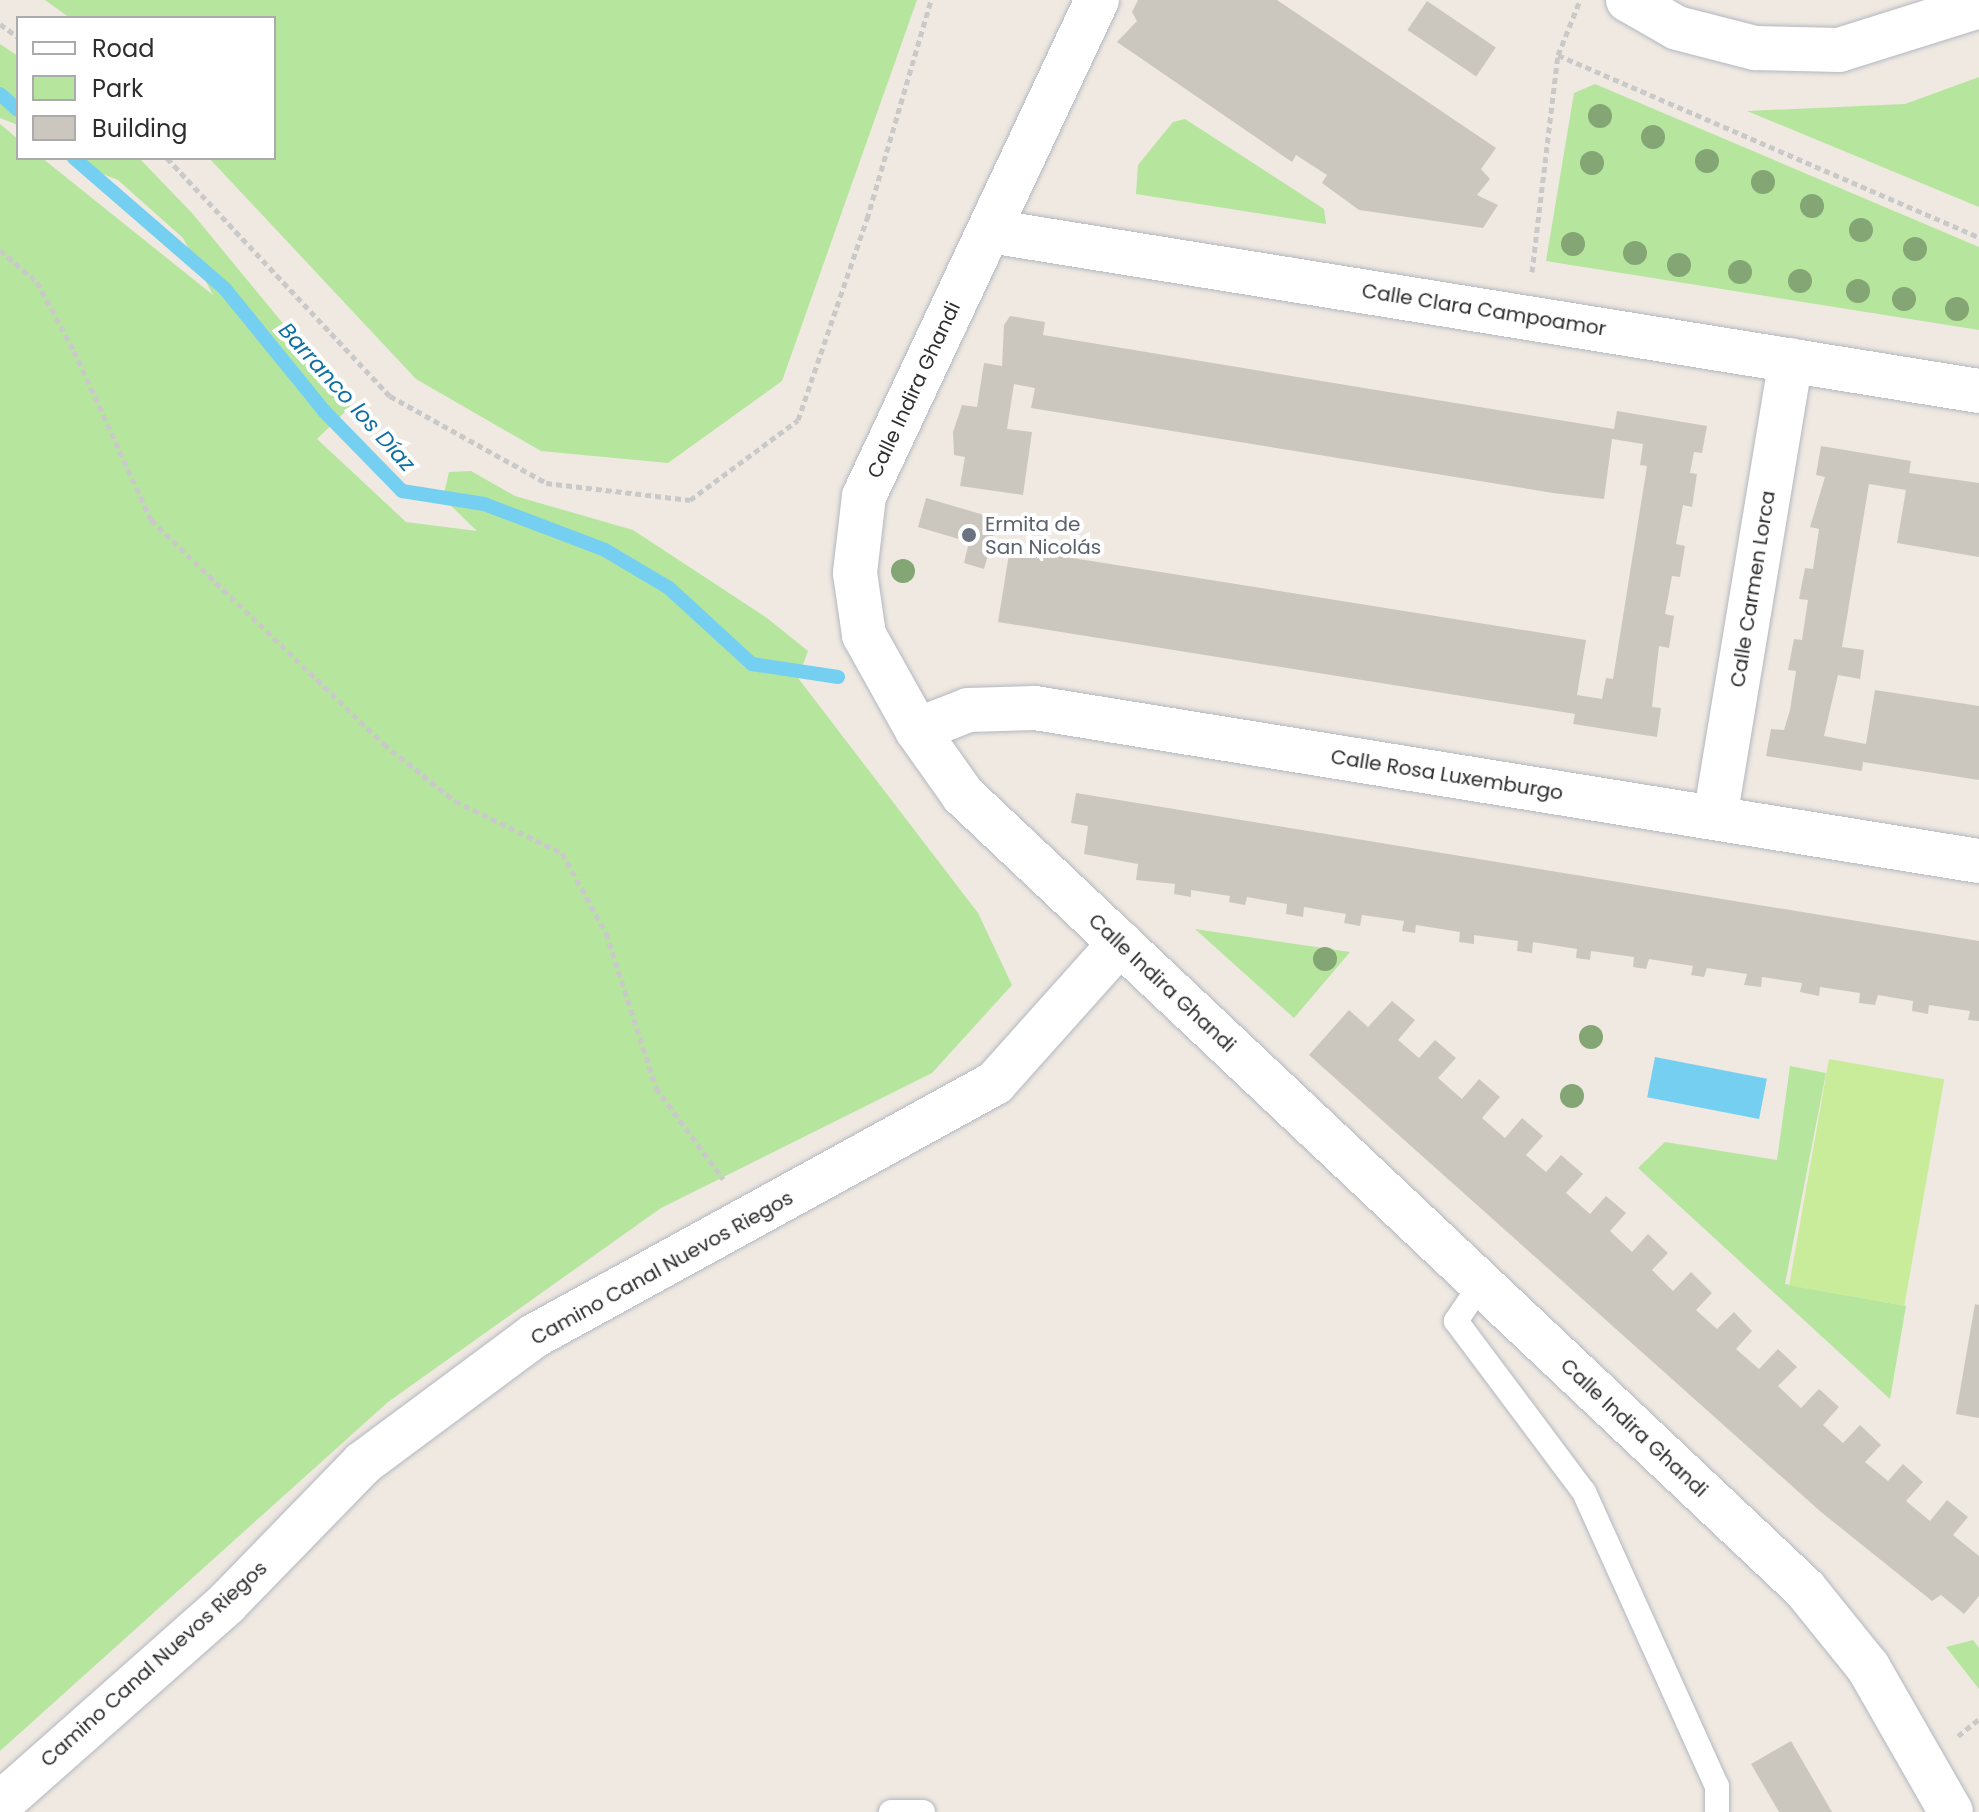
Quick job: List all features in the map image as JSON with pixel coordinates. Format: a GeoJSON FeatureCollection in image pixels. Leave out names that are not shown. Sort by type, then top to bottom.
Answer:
{"type":"FeatureCollection","features":[{"type":"Feature","properties":{"kind":"street","name":"Calle Indira Ghandi"},"geometry":{"type":"LineString","coordinates":[[1097,0],[864,496],[855,573],[864,635],[917,730],[963,795],[1805,1589],[1868,1667],[1951,1812]]}},
{"type":"Feature","properties":{"kind":"street"},"geometry":{"type":"LineString","coordinates":[[1628,0],[1677,28],[1742,45],[1825,49],[1979,6]]}},
{"type":"Feature","properties":{"kind":"street","name":"Calle Clara Campoamor"},"geometry":{"type":"LineString","coordinates":[[990,231],[1979,391]]}},
{"type":"Feature","properties":{"kind":"street","name":"Calle Carmen Lorca"},"geometry":{"type":"LineString","coordinates":[[1715,818],[1791,360]]}},
{"type":"Feature","properties":{"kind":"street","name":"Calle Rosa Luxemburgo"},"geometry":{"type":"LineString","coordinates":[[917,730],[968,710],[1035,708],[1979,861]]}},
{"type":"Feature","properties":{"kind":"street","name":"Camino Canal Nuevos Riegos"},"geometry":{"type":"LineString","coordinates":[[0,1804],[227,1603],[363,1463],[534,1336],[995,1083],[1120,943]]}},
{"type":"Feature","properties":{"kind":"lane"},"geometry":{"type":"LineString","coordinates":[[1481,1284],[1456,1321],[1584,1492],[1717,1786],[1717,1812]]}},
{"type":"Feature","properties":{"kind":"lane"},"geometry":{"type":"LineString","coordinates":[[891,1812],[923,1812]]}},
{"type":"Feature","properties":{"kind":"path"},"geometry":{"type":"LineString","coordinates":[[169,160],[390,396],[546,483],[690,500],[798,420],[867,219],[931,0]]}},
{"type":"Feature","properties":{"kind":"path"},"geometry":{"type":"LineString","coordinates":[[1526,316],[1558,55],[1580,0]]}},
{"type":"Feature","properties":{"kind":"path"},"geometry":{"type":"LineString","coordinates":[[1558,55],[1979,237]]}},
{"type":"Feature","properties":{"kind":"path"},"geometry":{"type":"LineString","coordinates":[[0,250],[37,282],[74,351],[151,520],[420,772],[455,801],[562,853],[606,933],[656,1088],[752,1219]]}},
{"type":"Feature","properties":{"kind":"green space"},"geometry":{"type":"Polygon","coordinates":[[[45,0],[917,0],[782,381],[668,463],[541,451],[416,379],[211,160],[276,160],[276,16],[67,16],[45,0]]]}},
{"type":"Feature","properties":{"kind":"green space"},"geometry":{"type":"Polygon","coordinates":[[[0,44],[16,55],[16,124],[0,118],[0,44]]]}},
{"type":"Feature","properties":{"kind":"green space"},"geometry":{"type":"Polygon","coordinates":[[[1979,77],[1979,207],[1747,111],[1905,104],[1979,77]]]}},
{"type":"Feature","properties":{"kind":"green space"},"geometry":{"type":"Polygon","coordinates":[[[1595,84],[1979,247],[1979,330],[1546,261],[1574,93],[1595,84]]]}},
{"type":"Feature","properties":{"kind":"green space"},"geometry":{"type":"Polygon","coordinates":[[[1185,119],[1324,209],[1326,224],[1136,194],[1138,165],[1173,122],[1185,119]]]}},
{"type":"Feature","properties":{"kind":"green space"},"geometry":{"type":"Polygon","coordinates":[[[0,124],[16,137],[16,160],[44,160],[213,295],[183,238],[118,180],[66,160],[141,160],[192,213],[351,406],[317,439],[406,522],[477,531],[443,498],[449,472],[471,471],[515,496],[633,530],[767,618],[808,651],[798,678],[978,913],[1012,985],[932,1073],[661,1208],[388,1402],[0,1751],[0,124]]]}},
{"type":"Feature","properties":{"kind":"green space"},"geometry":{"type":"Polygon","coordinates":[[[1195,929],[1350,952],[1294,1018],[1195,929]]]}},
{"type":"Feature","properties":{"kind":"green space"},"geometry":{"type":"Polygon","coordinates":[[[1829,1059],[1944,1079],[1904,1306],[1789,1286],[1829,1059]]]}},
{"type":"Feature","properties":{"kind":"green space"},"geometry":{"type":"Polygon","coordinates":[[[1790,1066],[1826,1073],[1785,1284],[1906,1306],[1890,1399],[1638,1168],[1665,1142],[1777,1160],[1790,1066]]]}},
{"type":"Feature","properties":{"kind":"green space"},"geometry":{"type":"Polygon","coordinates":[[[1973,1640],[1979,1648],[1979,1689],[1946,1647],[1973,1640]]]}},
{"type":"Feature","properties":{"kind":"water"},"geometry":{"type":"Polygon","coordinates":[[[1655,1057],[1767,1079],[1759,1119],[1647,1097],[1655,1057]]]}},
{"type":"Feature","properties":{"kind":"building"},"geometry":{"type":"Polygon","coordinates":[[[1138,0],[1277,0],[1496,148],[1481,169],[1490,179],[1477,195],[1498,205],[1483,228],[1359,210],[1322,183],[1327,175],[1296,155],[1292,162],[1117,42],[1137,21],[1132,12],[1138,0]]]}},
{"type":"Feature","properties":{"kind":"building"},"geometry":{"type":"Polygon","coordinates":[[[1427,1],[1496,47],[1476,76],[1407,30],[1427,1]]]}},
{"type":"Feature","properties":{"kind":"building"},"geometry":{"type":"Polygon","coordinates":[[[1010,316],[1045,322],[1043,335],[1614,429],[1617,411],[1707,426],[1702,453],[1694,452],[1690,473],[1697,474],[1692,507],[1683,505],[1676,544],[1685,546],[1680,577],[1672,576],[1665,614],[1674,616],[1669,648],[1659,646],[1652,707],[1661,708],[1657,737],[1573,724],[1575,714],[998,622],[1010,548],[1586,640],[1577,695],[1602,699],[1606,678],[1613,679],[1647,466],[1640,465],[1643,444],[1612,439],[1604,499],[1553,493],[1031,408],[1035,388],[1014,384],[1007,429],[1032,432],[1023,495],[960,486],[965,457],[954,455],[953,432],[962,405],[977,407],[984,363],[1002,366],[1004,325],[1010,316]]]}},
{"type":"Feature","properties":{"kind":"building"},"geometry":{"type":"Polygon","coordinates":[[[1821,446],[1911,461],[1909,473],[1979,483],[1979,557],[1897,543],[1906,490],[1869,484],[1842,647],[1864,650],[1860,679],[1838,675],[1824,736],[1866,744],[1875,690],[1979,706],[1979,780],[1863,762],[1862,771],[1766,756],[1771,729],[1784,730],[1790,710],[1796,671],[1788,670],[1794,639],[1802,640],[1808,600],[1799,599],[1805,568],[1813,569],[1819,529],[1810,527],[1825,477],[1816,475],[1821,446]]]}},
{"type":"Feature","properties":{"kind":"building","name":"Ermita de San Nicolás"},"geometry":{"type":"Polygon","coordinates":[[[926,498],[998,519],[984,569],[964,563],[969,542],[918,527],[926,498]]]}},
{"type":"Feature","properties":{"kind":"building"},"geometry":{"type":"Polygon","coordinates":[[[1076,793],[1979,941],[1979,1021],[1968,1020],[1970,1011],[1929,1005],[1928,1014],[1912,1011],[1913,1001],[1878,995],[1875,1005],[1859,1003],[1860,993],[1820,987],[1819,996],[1800,992],[1802,983],[1762,977],[1761,987],[1744,985],[1747,974],[1707,968],[1704,977],[1691,975],[1693,966],[1649,959],[1646,969],[1633,967],[1634,957],[1591,951],[1590,960],[1576,958],[1577,949],[1533,942],[1532,953],[1517,951],[1518,941],[1474,935],[1474,944],[1459,942],[1460,932],[1416,925],[1415,933],[1402,931],[1404,921],[1362,915],[1360,926],[1344,923],[1346,914],[1304,907],[1303,917],[1286,914],[1287,904],[1247,897],[1245,905],[1229,902],[1230,896],[1191,890],[1191,897],[1174,894],[1175,884],[1136,880],[1138,864],[1084,854],[1088,826],[1071,823],[1076,793]]]}},
{"type":"Feature","properties":{"kind":"building"},"geometry":{"type":"Polygon","coordinates":[[[1392,1001],[1415,1020],[1398,1040],[1419,1058],[1435,1040],[1456,1058],[1438,1078],[1462,1099],[1479,1079],[1500,1097],[1482,1118],[1505,1138],[1522,1118],[1543,1136],[1526,1155],[1546,1172],[1561,1155],[1583,1174],[1566,1193],[1590,1214],[1606,1196],[1626,1213],[1610,1231],[1632,1252],[1648,1234],[1668,1253],[1652,1270],[1673,1291],[1691,1272],[1712,1293],[1696,1310],[1717,1329],[1734,1312],[1752,1331],[1736,1349],[1759,1369],[1778,1349],[1797,1367],[1778,1386],[1801,1408],[1819,1389],[1839,1407],[1823,1425],[1843,1443],[1860,1425],[1881,1445],[1865,1462],[1888,1481],[1903,1464],[1923,1482],[1906,1501],[1930,1521],[1947,1500],[1968,1517],[1953,1535],[1979,1556],[1979,1596],[1964,1614],[1941,1595],[1932,1601],[1821,1512],[1309,1055],[1349,1010],[1368,1027],[1392,1001]]]}},
{"type":"Feature","properties":{"kind":"building"},"geometry":{"type":"Polygon","coordinates":[[[1975,1304],[1979,1305],[1979,1418],[1956,1414],[1975,1304]]]}},
{"type":"Feature","properties":{"kind":"building"},"geometry":{"type":"Polygon","coordinates":[[[1791,1741],[1832,1812],[1779,1812],[1751,1764],[1791,1741]]]}},
{"type":"Feature","properties":{"kind":"waterway","name":"Barranco los Díaz"},"geometry":{"type":"LineString","coordinates":[[0,94],[16,108]]}},
{"type":"Feature","properties":{"kind":"waterway","name":"Barranco los Díaz"},"geometry":{"type":"LineString","coordinates":[[76,160],[225,289],[324,411],[402,491],[484,504],[605,550],[669,588],[752,664],[838,677]]}},
{"type":"Feature","properties":{"kind":"place","name":"Ermita de San Nicolás"},"geometry":{"type":"Point","coordinates":[969,535]}}]}
